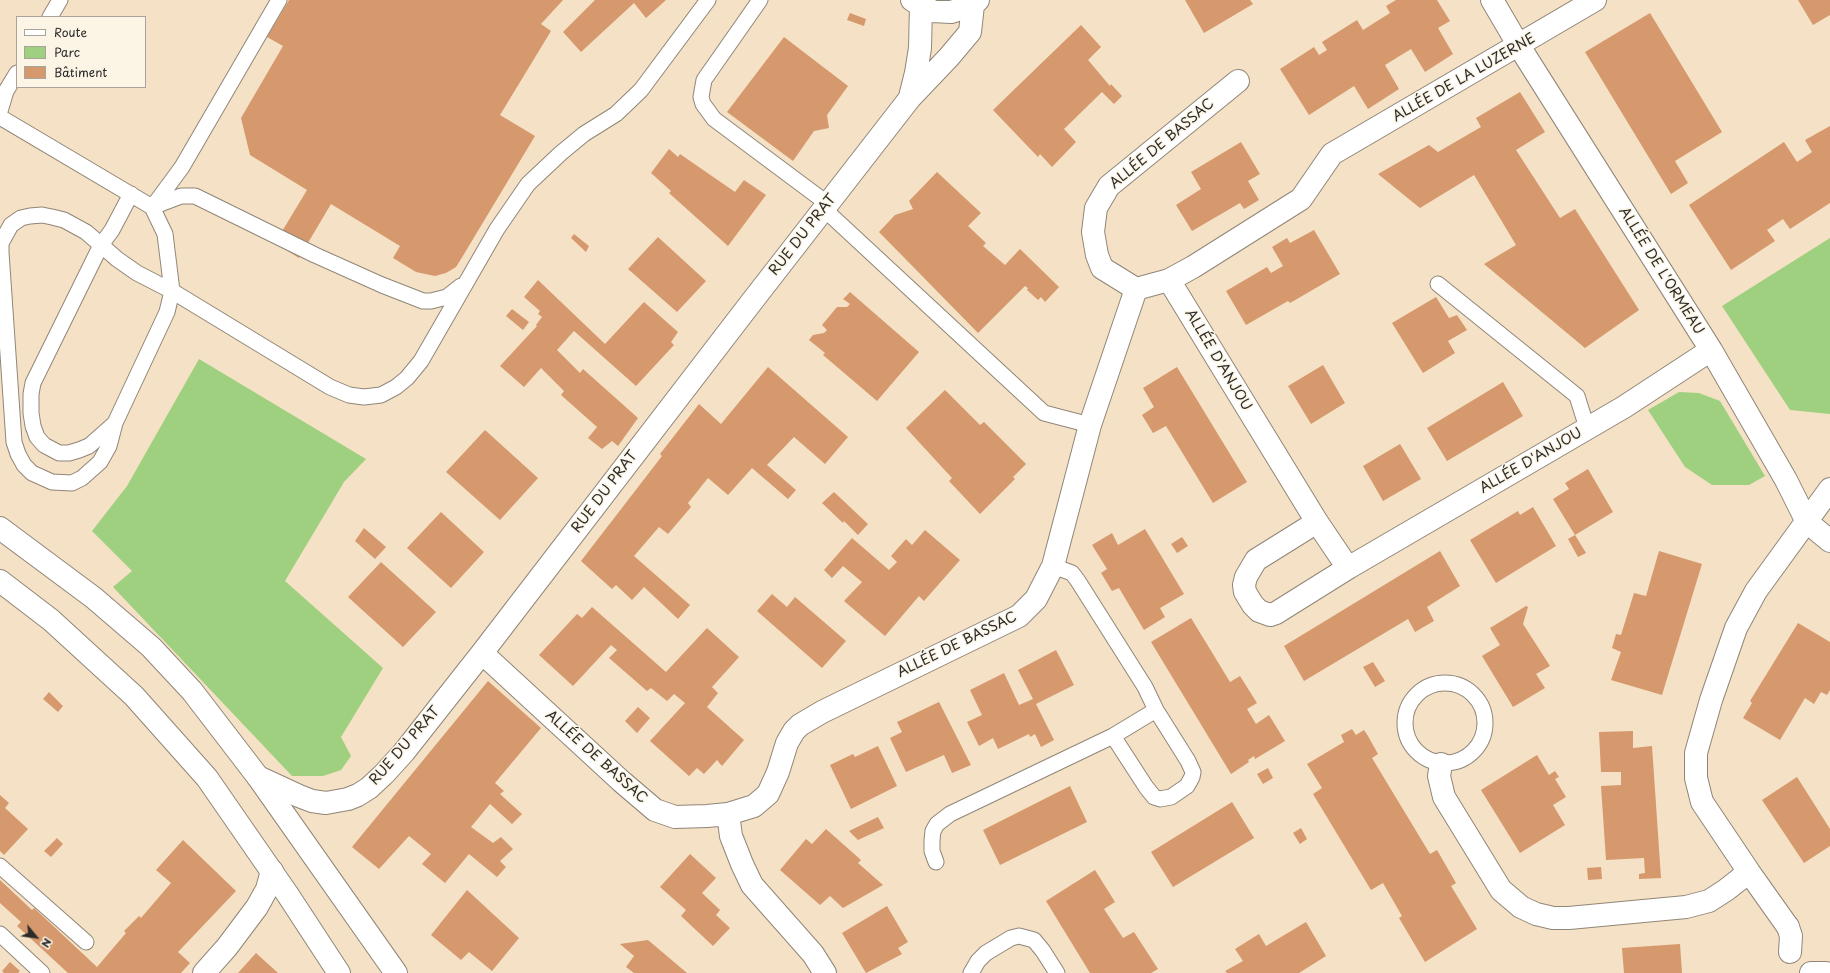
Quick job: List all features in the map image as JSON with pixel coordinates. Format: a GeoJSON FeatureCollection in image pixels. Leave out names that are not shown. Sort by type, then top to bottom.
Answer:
{"type":"FeatureCollection","features":[{"type":"Feature","properties":{"kind":"street","name":"ALLÉE DE L'ORMEAU"},"geometry":{"type":"LineString","coordinates":[[1492,0],[1519,46],[1711,350],[1786,480],[1807,522],[1830,541]]}},
{"type":"Feature","properties":{"kind":"street","name":"ALLÉE DE LA LUZERNE"},"geometry":{"type":"LineString","coordinates":[[1169,280],[1193,267],[1301,199],[1332,154],[1519,46],[1595,0]]}},
{"type":"Feature","properties":{"kind":"street","name":"RUE DU PRAT"},"geometry":{"type":"LineString","coordinates":[[258,777],[312,801],[331,802],[358,795],[369,788],[404,752],[910,98],[950,57],[970,32],[976,2]]}},
{"type":"Feature","properties":{"kind":"street"},"geometry":{"type":"LineString","coordinates":[[917,3],[932,11],[951,12],[976,2]]}},
{"type":"Feature","properties":{"kind":"street","name":"RUE DU PRAT"},"geometry":{"type":"LineString","coordinates":[[910,98],[920,48],[917,3]]}},
{"type":"Feature","properties":{"kind":"street","name":"ALLÉE DE BASSAC"},"geometry":{"type":"LineString","coordinates":[[482,653],[621,781],[655,810],[675,817],[728,814],[754,806],[768,794],[778,772],[788,743],[794,731],[800,725],[822,712],[1019,616],[1036,599],[1053,566],[1090,425],[1136,289],[1102,268],[1097,255],[1093,232],[1095,214],[1099,203],[1109,186],[1238,81]]}},
{"type":"Feature","properties":{"kind":"street"},"geometry":{"type":"LineString","coordinates":[[1136,289],[1152,286],[1169,280]]}},
{"type":"Feature","properties":{"kind":"street","name":"ALLÉE D'ANJOU"},"geometry":{"type":"LineString","coordinates":[[1169,280],[1317,522],[1348,568]]}},
{"type":"Feature","properties":{"kind":"street","name":"ALLÉE D'ANJOU"},"geometry":{"type":"LineString","coordinates":[[1317,522],[1256,560],[1250,568],[1244,585],[1248,598],[1259,611],[1270,615],[1276,614],[1348,568],[1624,407],[1711,350]]}},
{"type":"Feature","properties":{"kind":"street"},"geometry":{"type":"LineString","coordinates":[[1790,952],[1792,936],[1788,927],[1702,802],[1696,778],[1696,753],[1711,700],[1736,628],[1756,591],[1830,489]]}},
{"type":"Feature","properties":{"kind":"street"},"geometry":{"type":"LineString","coordinates":[[0,528],[94,598],[151,647],[192,692],[258,777],[396,973]]}},
{"type":"Feature","properties":{"kind":"street"},"geometry":{"type":"LineString","coordinates":[[0,581],[51,620],[134,696],[207,778],[272,871],[339,973]]}},
{"type":"Feature","properties":{"kind":"street"},"geometry":{"type":"LineString","coordinates":[[1441,764],[1439,776],[1444,797],[1501,890],[1521,907],[1544,917],[1569,918],[1695,905],[1717,896],[1749,872]]}},
{"type":"Feature","properties":{"kind":"street"},"geometry":{"type":"LineString","coordinates":[[728,814],[731,836],[752,885],[813,954],[825,973]]}},
{"type":"Feature","properties":{"kind":"street"},"geometry":{"type":"LineString","coordinates":[[204,973],[227,948],[257,907],[267,889],[272,871]]}},
{"type":"Feature","properties":{"kind":"street"},"geometry":{"type":"LineString","coordinates":[[1811,973],[1826,973]]}},
{"type":"Feature","properties":{"kind":"lane"},"geometry":{"type":"LineString","coordinates":[[51,16],[60,0]]}},
{"type":"Feature","properties":{"kind":"lane"},"geometry":{"type":"LineString","coordinates":[[152,207],[182,167],[279,0]]}},
{"type":"Feature","properties":{"kind":"lane"},"geometry":{"type":"LineString","coordinates":[[0,117],[152,207],[165,234],[172,291],[167,312],[115,423],[109,446],[100,462],[82,478],[72,483],[52,482],[32,472],[24,465],[14,442],[1,252],[1,242],[11,225],[21,218],[42,215],[64,220],[86,232],[137,273],[172,291],[330,387],[349,394],[364,397],[381,394],[396,387],[407,378],[421,361],[497,229],[528,184],[584,134],[616,114],[642,90],[708,0]]}},
{"type":"Feature","properties":{"kind":"lane"},"geometry":{"type":"LineString","coordinates":[[760,0],[704,80],[702,96],[703,104],[714,119],[826,207],[1044,412],[1090,425]]}},
{"type":"Feature","properties":{"kind":"lane"},"geometry":{"type":"LineString","coordinates":[[0,110],[6,91],[16,75]]}},
{"type":"Feature","properties":{"kind":"lane"},"geometry":{"type":"LineString","coordinates":[[115,423],[88,446],[69,453],[60,453],[44,446],[37,437],[32,426],[30,394],[33,383],[101,245],[112,230],[131,194]]}},
{"type":"Feature","properties":{"kind":"lane"},"geometry":{"type":"LineString","coordinates":[[152,207],[181,196],[195,196],[314,255],[382,285],[423,301],[431,301],[447,297],[465,283]]}},
{"type":"Feature","properties":{"kind":"lane"},"geometry":{"type":"LineString","coordinates":[[1438,284],[1578,396],[1588,428]]}},
{"type":"Feature","properties":{"kind":"lane"},"geometry":{"type":"LineString","coordinates":[[1053,566],[1072,573],[1078,581],[1145,687],[1156,710],[1188,761],[1193,772],[1190,782],[1187,786],[1171,797],[1160,799],[1154,797],[1142,782],[1113,736]]}},
{"type":"Feature","properties":{"kind":"lane"},"geometry":{"type":"LineString","coordinates":[[1450,683],[1463,686],[1475,695],[1482,707],[1486,721],[1484,735],[1478,747],[1468,757],[1454,763],[1441,764],[1427,760],[1416,751],[1408,739],[1405,726],[1406,712],[1412,699],[1423,689],[1436,684],[1450,683]]}},
{"type":"Feature","properties":{"kind":"lane"},"geometry":{"type":"LineString","coordinates":[[936,862],[932,851],[934,832],[937,824],[950,814],[1113,736],[1156,710]]}},
{"type":"Feature","properties":{"kind":"lane"},"geometry":{"type":"LineString","coordinates":[[0,866],[86,942]]}},
{"type":"Feature","properties":{"kind":"lane"},"geometry":{"type":"LineString","coordinates":[[0,934],[42,973]]}},
{"type":"Feature","properties":{"kind":"lane"},"geometry":{"type":"LineString","coordinates":[[971,973],[978,961],[986,953],[1011,938],[1019,936],[1034,940],[1057,973]]}},
{"type":"Feature","properties":{"kind":"green space"},"geometry":{"type":"Polygon","coordinates":[[[1830,238],[1830,414],[1790,410],[1722,306],[1830,238]]]}},
{"type":"Feature","properties":{"kind":"green space"},"geometry":{"type":"Polygon","coordinates":[[[199,359],[366,459],[344,482],[285,581],[383,668],[341,737],[351,756],[341,770],[323,776],[292,776],[113,587],[132,571],[92,531],[127,486],[199,359]]]}},
{"type":"Feature","properties":{"kind":"green space"},"geometry":{"type":"Polygon","coordinates":[[[1679,392],[1699,393],[1720,401],[1765,476],[1749,485],[1712,485],[1685,467],[1648,410],[1679,392]]]}},
{"type":"Feature","properties":{"kind":"building"},"geometry":{"type":"Polygon","coordinates":[[[289,0],[563,0],[541,24],[551,31],[500,115],[535,136],[456,267],[446,273],[435,276],[416,272],[393,258],[400,246],[331,204],[299,258],[275,243],[307,190],[250,155],[241,118],[283,46],[267,37],[289,0]]]}},
{"type":"Feature","properties":{"kind":"building"},"geometry":{"type":"Polygon","coordinates":[[[595,0],[666,0],[646,18],[634,3],[581,52],[563,32],[595,0]]]}},
{"type":"Feature","properties":{"kind":"building"},"geometry":{"type":"Polygon","coordinates":[[[1185,0],[1250,0],[1253,4],[1204,33],[1185,0]]]}},
{"type":"Feature","properties":{"kind":"building"},"geometry":{"type":"Polygon","coordinates":[[[1396,0],[1437,0],[1450,21],[1438,28],[1453,54],[1425,72],[1411,49],[1385,65],[1399,89],[1368,109],[1354,86],[1309,115],[1280,69],[1314,47],[1319,55],[1327,50],[1322,42],[1357,20],[1363,30],[1390,13],[1386,6],[1396,0]]]}},
{"type":"Feature","properties":{"kind":"building"},"geometry":{"type":"Polygon","coordinates":[[[1798,0],[1830,0],[1830,15],[1813,25],[1798,0]]]}},
{"type":"Feature","properties":{"kind":"building"},"geometry":{"type":"Polygon","coordinates":[[[850,13],[866,19],[864,26],[847,20],[850,13]]]}},
{"type":"Feature","properties":{"kind":"building"},"geometry":{"type":"Polygon","coordinates":[[[1650,13],[1722,132],[1675,161],[1688,183],[1671,194],[1585,52],[1650,13]]]}},
{"type":"Feature","properties":{"kind":"building"},"geometry":{"type":"Polygon","coordinates":[[[1081,25],[1101,47],[1088,60],[1110,86],[1111,84],[1122,96],[1114,104],[1102,92],[1064,129],[1076,142],[1052,167],[1040,154],[1038,157],[993,110],[1081,25]]]}},
{"type":"Feature","properties":{"kind":"building"},"geometry":{"type":"Polygon","coordinates":[[[784,37],[848,86],[827,115],[829,128],[814,131],[793,161],[727,112],[784,37]]]}},
{"type":"Feature","properties":{"kind":"building"},"geometry":{"type":"Polygon","coordinates":[[[1520,92],[1545,132],[1516,150],[1560,218],[1575,209],[1639,310],[1585,348],[1484,264],[1516,245],[1474,175],[1420,208],[1378,174],[1429,145],[1438,152],[1481,127],[1476,118],[1520,92]]]}},
{"type":"Feature","properties":{"kind":"building"},"geometry":{"type":"Polygon","coordinates":[[[1830,126],[1830,203],[1790,229],[1783,219],[1767,230],[1775,241],[1731,270],[1689,205],[1784,142],[1797,162],[1812,152],[1805,140],[1830,126]]]}},
{"type":"Feature","properties":{"kind":"building"},"geometry":{"type":"Polygon","coordinates":[[[1241,142],[1260,174],[1248,181],[1259,200],[1244,209],[1240,203],[1192,231],[1176,205],[1201,189],[1191,172],[1241,142]]]}},
{"type":"Feature","properties":{"kind":"building"},"geometry":{"type":"Polygon","coordinates":[[[669,149],[678,157],[680,154],[735,192],[744,180],[766,195],[728,246],[669,193],[671,191],[651,173],[669,149]]]}},
{"type":"Feature","properties":{"kind":"building"},"geometry":{"type":"Polygon","coordinates":[[[937,172],[981,213],[968,226],[986,243],[983,246],[1005,265],[1020,249],[1059,287],[1045,302],[1041,297],[1038,300],[1027,290],[1028,288],[1025,286],[978,333],[879,232],[895,215],[913,209],[909,201],[937,172]]]}},
{"type":"Feature","properties":{"kind":"building"},"geometry":{"type":"Polygon","coordinates":[[[1314,230],[1340,274],[1290,303],[1288,301],[1246,325],[1226,291],[1267,267],[1271,273],[1283,266],[1272,247],[1287,238],[1290,243],[1314,230]]]}},
{"type":"Feature","properties":{"kind":"building"},"geometry":{"type":"Polygon","coordinates":[[[574,234],[589,246],[586,252],[571,238],[574,234]]]}},
{"type":"Feature","properties":{"kind":"building"},"geometry":{"type":"Polygon","coordinates":[[[658,237],[706,281],[677,312],[628,269],[658,237]]]}},
{"type":"Feature","properties":{"kind":"building"},"geometry":{"type":"Polygon","coordinates":[[[538,280],[605,344],[644,302],[678,332],[671,342],[674,345],[636,386],[574,331],[557,350],[580,373],[583,369],[638,418],[618,446],[612,441],[602,449],[588,438],[597,427],[561,395],[564,391],[541,368],[524,387],[500,366],[537,326],[536,325],[542,317],[538,314],[540,311],[524,297],[538,280]]]}},
{"type":"Feature","properties":{"kind":"building"},"geometry":{"type":"Polygon","coordinates":[[[850,292],[919,352],[877,401],[823,355],[825,353],[809,340],[813,335],[824,333],[827,330],[822,325],[837,307],[847,307],[850,304],[843,299],[850,292]]]}},
{"type":"Feature","properties":{"kind":"building"},"geometry":{"type":"Polygon","coordinates":[[[1436,297],[1449,318],[1457,315],[1467,330],[1448,341],[1455,353],[1423,373],[1392,323],[1436,297]]]}},
{"type":"Feature","properties":{"kind":"building"},"geometry":{"type":"Polygon","coordinates":[[[512,309],[529,322],[523,330],[506,316],[512,309]]]}},
{"type":"Feature","properties":{"kind":"building"},"geometry":{"type":"Polygon","coordinates":[[[1323,365],[1345,403],[1311,424],[1288,386],[1323,365]]]}},
{"type":"Feature","properties":{"kind":"building"},"geometry":{"type":"Polygon","coordinates":[[[768,367],[848,437],[825,464],[794,437],[767,465],[796,490],[788,499],[752,468],[728,495],[708,478],[688,503],[691,507],[668,534],[659,527],[634,556],[690,605],[678,619],[644,587],[632,600],[616,585],[612,589],[581,561],[662,456],[660,454],[699,404],[721,424],[768,367]]]}},
{"type":"Feature","properties":{"kind":"building"},"geometry":{"type":"Polygon","coordinates":[[[1177,367],[1247,482],[1213,503],[1166,426],[1153,433],[1142,415],[1154,407],[1143,388],[1177,367]]]}},
{"type":"Feature","properties":{"kind":"building"},"geometry":{"type":"Polygon","coordinates":[[[1503,382],[1523,416],[1447,461],[1427,428],[1503,382]]]}},
{"type":"Feature","properties":{"kind":"building"},"geometry":{"type":"Polygon","coordinates":[[[945,390],[980,425],[984,422],[1026,464],[1013,477],[1015,479],[980,514],[949,481],[952,478],[906,428],[945,390]]]}},
{"type":"Feature","properties":{"kind":"building"},"geometry":{"type":"Polygon","coordinates":[[[485,430],[538,478],[500,520],[446,472],[485,430]]]}},
{"type":"Feature","properties":{"kind":"building"},"geometry":{"type":"Polygon","coordinates":[[[1400,444],[1421,479],[1383,501],[1363,466],[1400,444]]]}},
{"type":"Feature","properties":{"kind":"building"},"geometry":{"type":"Polygon","coordinates":[[[1588,469],[1613,512],[1575,535],[1553,499],[1569,489],[1565,483],[1588,469]]]}},
{"type":"Feature","properties":{"kind":"building"},"geometry":{"type":"Polygon","coordinates":[[[834,492],[868,524],[858,535],[822,503],[834,492]]]}},
{"type":"Feature","properties":{"kind":"building"},"geometry":{"type":"Polygon","coordinates":[[[1533,507],[1556,546],[1496,583],[1470,540],[1518,511],[1520,515],[1533,507]]]}},
{"type":"Feature","properties":{"kind":"building"},"geometry":{"type":"Polygon","coordinates":[[[441,512],[484,552],[451,588],[407,548],[441,512]]]}},
{"type":"Feature","properties":{"kind":"building"},"geometry":{"type":"Polygon","coordinates":[[[364,528],[386,547],[375,559],[355,541],[364,528]]]}},
{"type":"Feature","properties":{"kind":"building"},"geometry":{"type":"Polygon","coordinates":[[[1145,529],[1184,594],[1160,608],[1165,617],[1144,630],[1119,588],[1112,591],[1101,573],[1107,569],[1092,545],[1112,533],[1118,545],[1145,529]]]}},
{"type":"Feature","properties":{"kind":"building"},"geometry":{"type":"Polygon","coordinates":[[[925,530],[960,560],[924,601],[919,596],[885,636],[844,601],[862,582],[843,566],[832,578],[824,570],[852,538],[889,570],[897,562],[891,556],[906,539],[912,545],[925,530]]]}},
{"type":"Feature","properties":{"kind":"building"},"geometry":{"type":"Polygon","coordinates":[[[1575,535],[1586,553],[1578,557],[1568,539],[1575,535]]]}},
{"type":"Feature","properties":{"kind":"building"},"geometry":{"type":"Polygon","coordinates":[[[1182,537],[1188,546],[1177,553],[1171,544],[1182,537]]]}},
{"type":"Feature","properties":{"kind":"building"},"geometry":{"type":"Polygon","coordinates":[[[1440,551],[1460,586],[1427,607],[1434,621],[1415,632],[1408,619],[1304,681],[1284,646],[1440,551]]]}},
{"type":"Feature","properties":{"kind":"building"},"geometry":{"type":"Polygon","coordinates":[[[1659,551],[1702,564],[1662,695],[1611,680],[1621,652],[1612,648],[1616,634],[1621,635],[1634,593],[1646,596],[1659,551]]]}},
{"type":"Feature","properties":{"kind":"building"},"geometry":{"type":"Polygon","coordinates":[[[381,562],[436,612],[403,647],[348,597],[381,562]]]}},
{"type":"Feature","properties":{"kind":"building"},"geometry":{"type":"Polygon","coordinates":[[[772,594],[787,607],[795,597],[846,641],[822,668],[757,611],[772,594]]]}},
{"type":"Feature","properties":{"kind":"building"},"geometry":{"type":"Polygon","coordinates":[[[1526,606],[1528,607],[1523,624],[1550,666],[1536,674],[1545,688],[1513,707],[1482,656],[1500,645],[1490,628],[1526,606]]]}},
{"type":"Feature","properties":{"kind":"building"},"geometry":{"type":"Polygon","coordinates":[[[592,607],[666,672],[707,628],[739,657],[712,687],[718,693],[707,707],[744,740],[722,766],[717,760],[704,774],[697,768],[689,776],[650,741],[685,703],[674,694],[667,701],[651,688],[647,691],[609,658],[617,650],[611,645],[573,686],[539,655],[577,614],[582,618],[592,607]]]}},
{"type":"Feature","properties":{"kind":"building"},"geometry":{"type":"Polygon","coordinates":[[[1191,618],[1230,682],[1240,676],[1257,703],[1247,709],[1256,724],[1269,715],[1285,741],[1255,759],[1254,756],[1248,760],[1249,762],[1231,774],[1151,642],[1191,618]]]}},
{"type":"Feature","properties":{"kind":"building"},"geometry":{"type":"Polygon","coordinates":[[[1798,623],[1830,642],[1830,690],[1827,695],[1821,692],[1814,704],[1805,698],[1780,740],[1743,718],[1752,703],[1750,701],[1798,623]]]}},
{"type":"Feature","properties":{"kind":"building"},"geometry":{"type":"Polygon","coordinates":[[[1056,650],[1074,685],[1036,704],[1054,740],[1041,747],[1035,734],[1030,737],[1029,734],[998,749],[993,738],[979,746],[967,722],[982,715],[970,690],[1004,673],[1019,705],[1033,699],[1018,670],[1056,650]]]}},
{"type":"Feature","properties":{"kind":"building"},"geometry":{"type":"Polygon","coordinates":[[[1373,662],[1385,681],[1375,687],[1363,667],[1373,662]]]}},
{"type":"Feature","properties":{"kind":"building"},"geometry":{"type":"Polygon","coordinates":[[[488,681],[541,728],[495,783],[504,791],[500,794],[522,814],[512,824],[490,804],[471,827],[493,843],[501,837],[513,849],[500,861],[506,867],[497,877],[469,854],[445,883],[422,864],[431,854],[409,836],[379,869],[352,847],[488,681]]]}},
{"type":"Feature","properties":{"kind":"building"},"geometry":{"type":"Polygon","coordinates":[[[49,692],[63,706],[58,712],[43,699],[49,692]]]}},
{"type":"Feature","properties":{"kind":"building"},"geometry":{"type":"Polygon","coordinates":[[[939,702],[971,765],[952,773],[944,755],[906,772],[890,738],[902,732],[897,722],[939,702]]]}},
{"type":"Feature","properties":{"kind":"building"},"geometry":{"type":"Polygon","coordinates":[[[638,707],[650,718],[637,733],[625,721],[638,707]]]}},
{"type":"Feature","properties":{"kind":"building"},"geometry":{"type":"Polygon","coordinates":[[[1352,729],[1356,735],[1364,730],[1368,736],[1378,754],[1372,758],[1430,854],[1437,850],[1456,883],[1451,886],[1477,929],[1425,962],[1399,918],[1402,916],[1383,883],[1371,890],[1313,794],[1322,788],[1307,764],[1344,742],[1341,735],[1352,729]]]}},
{"type":"Feature","properties":{"kind":"building"},"geometry":{"type":"Polygon","coordinates":[[[1633,731],[1633,748],[1652,746],[1661,878],[1639,879],[1639,874],[1645,873],[1644,858],[1606,860],[1601,786],[1621,785],[1621,772],[1601,772],[1599,732],[1633,731]]]}},
{"type":"Feature","properties":{"kind":"building"},"geometry":{"type":"Polygon","coordinates":[[[878,746],[897,786],[851,809],[830,765],[853,754],[855,757],[878,746]]]}},
{"type":"Feature","properties":{"kind":"building"},"geometry":{"type":"Polygon","coordinates":[[[1537,755],[1549,775],[1555,771],[1559,777],[1555,779],[1566,797],[1553,805],[1565,825],[1520,853],[1481,790],[1537,755]]]}},
{"type":"Feature","properties":{"kind":"building"},"geometry":{"type":"Polygon","coordinates":[[[1268,768],[1273,778],[1263,784],[1257,774],[1268,768]]]}},
{"type":"Feature","properties":{"kind":"building"},"geometry":{"type":"Polygon","coordinates":[[[1797,777],[1830,829],[1830,846],[1804,863],[1762,800],[1797,777]]]}},
{"type":"Feature","properties":{"kind":"building"},"geometry":{"type":"Polygon","coordinates":[[[1070,786],[1087,822],[1000,865],[983,830],[1070,786]]]}},
{"type":"Feature","properties":{"kind":"building"},"geometry":{"type":"Polygon","coordinates":[[[0,795],[9,803],[5,808],[28,829],[4,855],[0,851],[0,795]]]}},
{"type":"Feature","properties":{"kind":"building"},"geometry":{"type":"Polygon","coordinates":[[[1232,802],[1254,838],[1173,887],[1151,852],[1232,802]]]}},
{"type":"Feature","properties":{"kind":"building"},"geometry":{"type":"Polygon","coordinates":[[[878,817],[884,828],[858,840],[849,831],[878,817]]]}},
{"type":"Feature","properties":{"kind":"building"},"geometry":{"type":"Polygon","coordinates":[[[1301,828],[1307,839],[1300,844],[1293,833],[1301,828]]]}},
{"type":"Feature","properties":{"kind":"building"},"geometry":{"type":"Polygon","coordinates":[[[826,829],[861,860],[858,863],[883,885],[843,908],[830,896],[820,905],[780,870],[806,839],[812,844],[826,829]]]}},
{"type":"Feature","properties":{"kind":"building"},"geometry":{"type":"Polygon","coordinates":[[[57,838],[63,844],[51,857],[44,851],[57,838]]]}},
{"type":"Feature","properties":{"kind":"building"},"geometry":{"type":"Polygon","coordinates":[[[183,840],[236,891],[178,952],[190,963],[181,973],[68,973],[17,926],[21,922],[0,903],[0,880],[32,910],[34,908],[97,967],[126,933],[124,931],[139,916],[141,918],[171,883],[156,870],[183,840]]]}},
{"type":"Feature","properties":{"kind":"building"},"geometry":{"type":"Polygon","coordinates":[[[690,854],[716,878],[702,893],[720,910],[716,915],[730,928],[713,946],[681,916],[686,910],[660,887],[690,854]]]}},
{"type":"Feature","properties":{"kind":"building"},"geometry":{"type":"Polygon","coordinates":[[[1601,867],[1602,879],[1588,880],[1587,868],[1601,867]]]}},
{"type":"Feature","properties":{"kind":"building"},"geometry":{"type":"Polygon","coordinates":[[[1095,870],[1115,902],[1104,909],[1123,938],[1134,932],[1158,969],[1151,973],[1090,973],[1046,901],[1095,870]]]}},
{"type":"Feature","properties":{"kind":"building"},"geometry":{"type":"Polygon","coordinates":[[[467,890],[519,938],[492,971],[469,952],[461,960],[431,935],[467,890]]]}},
{"type":"Feature","properties":{"kind":"building"},"geometry":{"type":"Polygon","coordinates":[[[887,906],[908,942],[898,948],[902,954],[866,973],[842,933],[887,906]]]}},
{"type":"Feature","properties":{"kind":"building"},"geometry":{"type":"Polygon","coordinates":[[[1306,922],[1326,956],[1299,973],[1227,973],[1225,971],[1243,961],[1235,949],[1259,934],[1266,946],[1306,922]]]}},
{"type":"Feature","properties":{"kind":"building"},"geometry":{"type":"Polygon","coordinates":[[[648,940],[687,973],[634,973],[626,967],[634,956],[620,944],[648,940]]]}},
{"type":"Feature","properties":{"kind":"building"},"geometry":{"type":"Polygon","coordinates":[[[1680,944],[1682,973],[1624,973],[1622,948],[1680,944]]]}},
{"type":"Feature","properties":{"kind":"building"},"geometry":{"type":"Polygon","coordinates":[[[256,953],[278,973],[238,973],[256,953]]]}},
{"type":"Feature","properties":{"kind":"building"},"geometry":{"type":"Polygon","coordinates":[[[10,962],[20,971],[18,973],[4,973],[2,971],[10,962]]]}}]}
